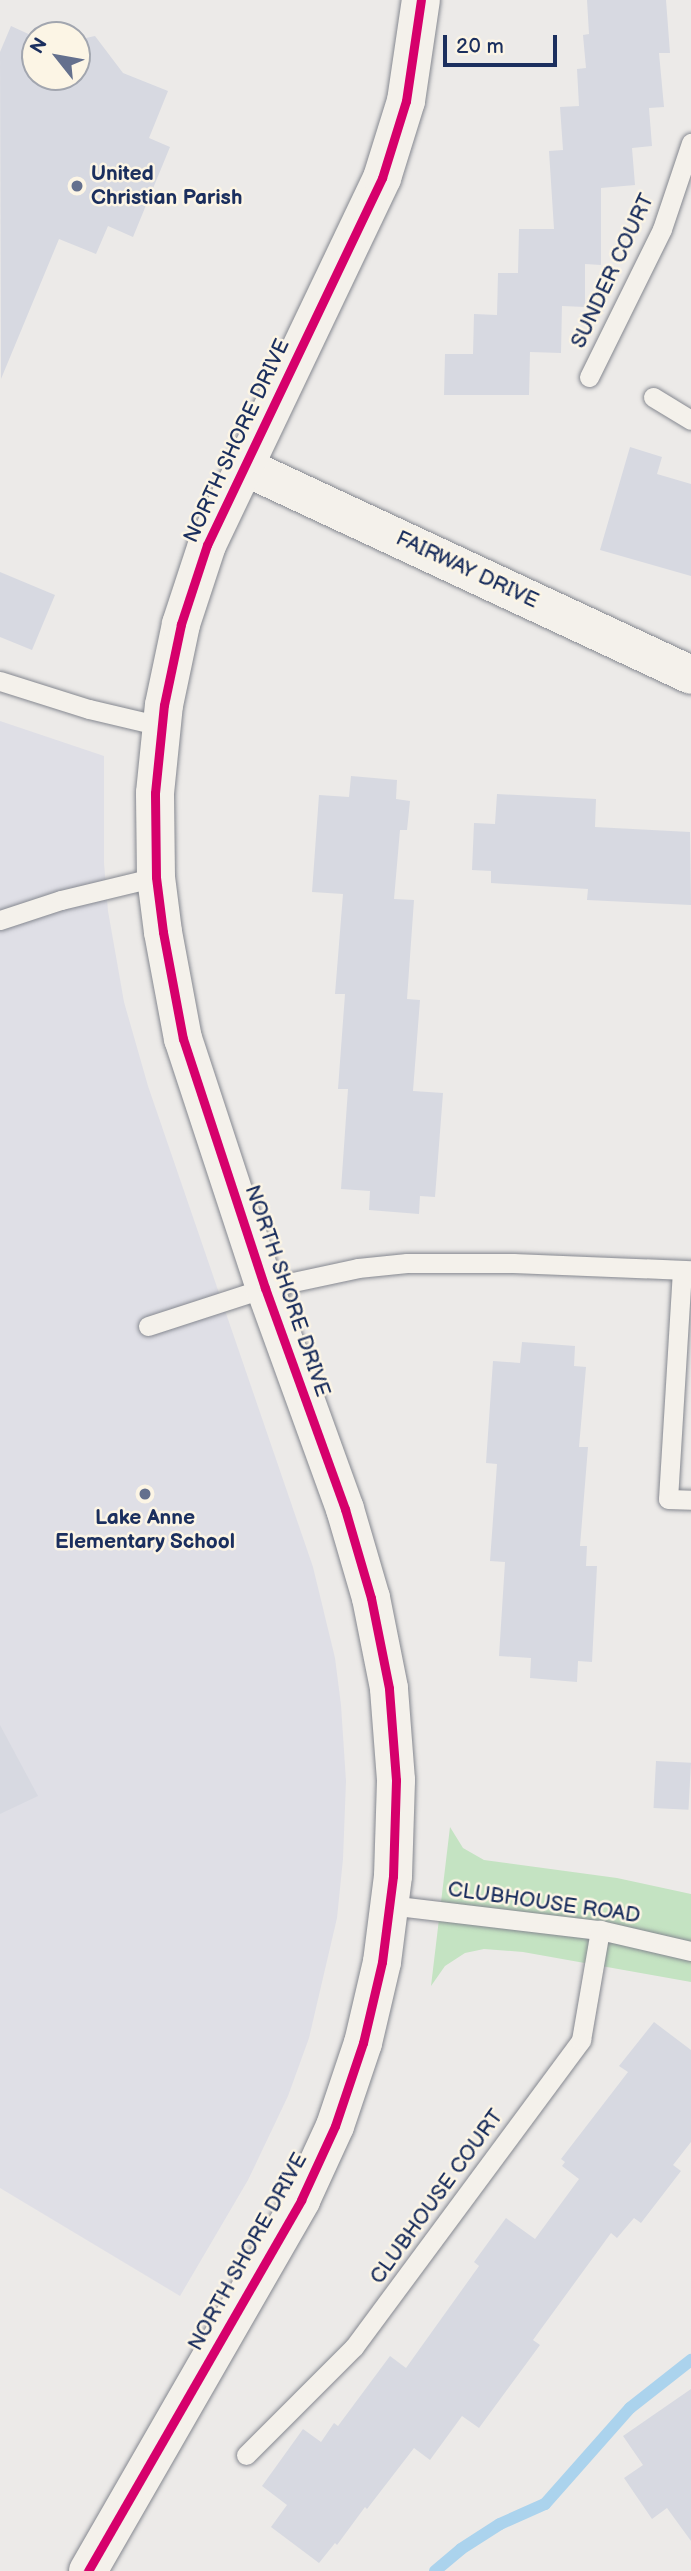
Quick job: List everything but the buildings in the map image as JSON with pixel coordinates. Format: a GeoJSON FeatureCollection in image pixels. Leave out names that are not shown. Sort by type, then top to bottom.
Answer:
{"type":"FeatureCollection","features":[{"type":"Feature","properties":{"kind":"street","name":"NORTH SHORE DRIVE"},"geometry":{"type":"LineString","coordinates":[[88,2571],[301,2200],[335,2126],[363,2043],[382,1962],[393,1876],[396,1780],[389,1688],[371,1598],[345,1509],[265,1288],[183,1040],[156,877],[155,793],[161,726],[181,624],[207,545],[382,178],[406,101],[419,30],[421,0]]}},
{"type":"Feature","properties":{"kind":"street","name":"FAIRWAY DRIVE"},"geometry":{"type":"LineString","coordinates":[[243,466],[691,676]]}},
{"type":"Feature","properties":{"kind":"lane","name":"SUNDER COURT"},"geometry":{"type":"LineString","coordinates":[[589,377],[662,229],[691,143]]}},
{"type":"Feature","properties":{"kind":"lane"},"geometry":{"type":"LineString","coordinates":[[653,397],[691,420]]}},
{"type":"Feature","properties":{"kind":"lane"},"geometry":{"type":"LineString","coordinates":[[0,681],[89,709],[161,726]]}},
{"type":"Feature","properties":{"kind":"lane"},"geometry":{"type":"LineString","coordinates":[[0,920],[61,900],[156,877]]}},
{"type":"Feature","properties":{"kind":"lane"},"geometry":{"type":"LineString","coordinates":[[148,1326],[265,1288],[358,1268],[407,1264],[513,1263],[686,1270],[668,1499],[691,1500]]}},
{"type":"Feature","properties":{"kind":"lane","name":"CLUBHOUSE ROAD"},"geometry":{"type":"LineString","coordinates":[[389,1905],[600,1930],[691,1951]]}},
{"type":"Feature","properties":{"kind":"lane","name":"CLUBHOUSE COURT"},"geometry":{"type":"LineString","coordinates":[[246,2455],[355,2347],[581,2040],[600,1930]]}},
{"type":"Feature","properties":{"kind":"shaded area","name":"Lake Anne Elementary School"},"geometry":{"type":"Polygon","coordinates":[[[0,721],[104,756],[104,863],[108,911],[124,1002],[148,1086],[313,1567],[335,1658],[341,1705],[346,1781],[343,1859],[337,1918],[309,2038],[288,2096],[248,2180],[180,2296],[0,2188],[0,721]]]}},
{"type":"Feature","properties":{"kind":"green space"},"geometry":{"type":"Polygon","coordinates":[[[450,1827],[463,1848],[484,1860],[617,1878],[691,1894],[691,1982],[523,1952],[484,1949],[465,1953],[445,1966],[431,1986],[450,1827]]]}},
{"type":"Feature","properties":{"kind":"waterway"},"geometry":{"type":"LineString","coordinates":[[435,2571],[461,2549],[500,2524],[545,2504],[630,2408],[691,2360]]}},
{"type":"Feature","properties":{"kind":"cycle path"},"geometry":{"type":"LineString","coordinates":[[88,2571],[301,2200],[335,2126],[363,2043],[382,1962],[393,1876],[396,1780],[389,1688],[371,1598],[345,1509],[265,1288],[183,1039],[163,932],[156,877],[155,793],[164,705],[181,624],[207,545],[382,178],[406,101],[421,0]]}},
{"type":"Feature","properties":{"kind":"place","name":"United Christian Parish"},"geometry":{"type":"Point","coordinates":[77,186]}},
{"type":"Feature","properties":{"kind":"place","name":"Lake Anne Elementary School"},"geometry":{"type":"Point","coordinates":[145,1494]}}]}
